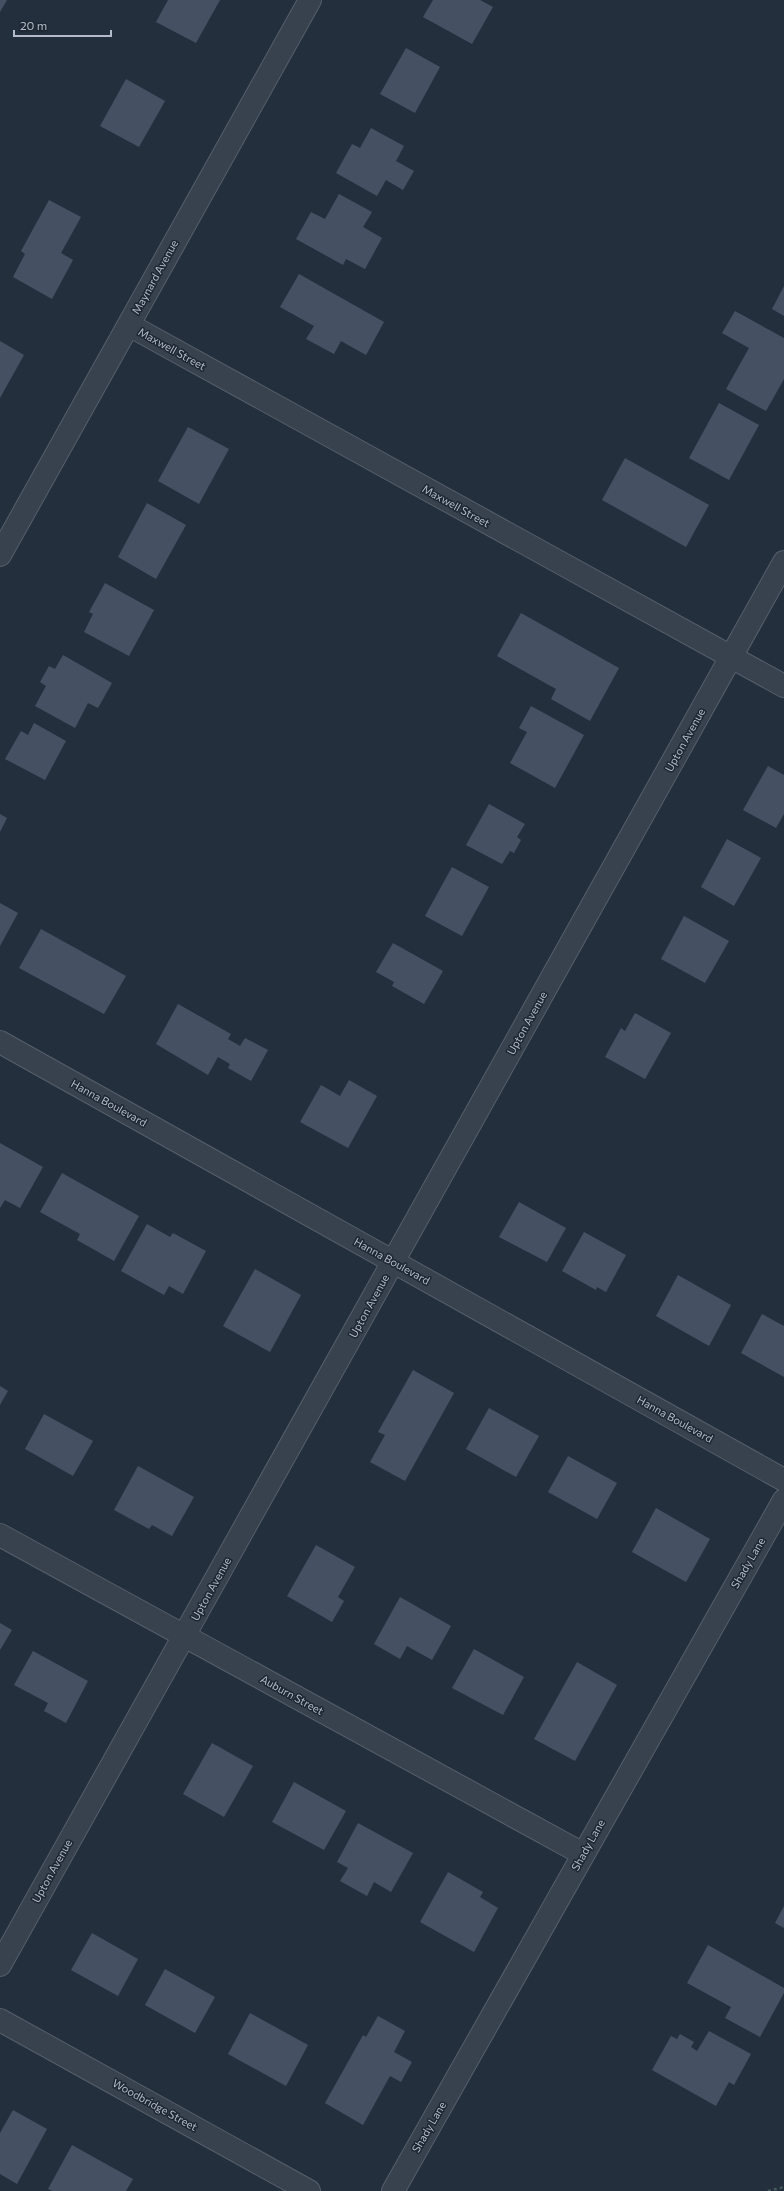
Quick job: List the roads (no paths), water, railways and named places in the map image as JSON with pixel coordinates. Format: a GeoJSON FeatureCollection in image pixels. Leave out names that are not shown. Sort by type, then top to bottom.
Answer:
{"type":"FeatureCollection","features":[{"type":"Feature","properties":{"kind":"street","name":"Maynard Avenue"},"geometry":{"type":"LineString","coordinates":[[0,555],[7,527],[129,325],[310,0]]}},
{"type":"Feature","properties":{"kind":"street","name":"Maxwell Street"},"geometry":{"type":"LineString","coordinates":[[129,325],[730,658],[784,686]]}},
{"type":"Feature","properties":{"kind":"street","name":"Upton Avenue"},"geometry":{"type":"LineString","coordinates":[[0,1965],[784,562]]}},
{"type":"Feature","properties":{"kind":"street","name":"Hanna Boulevard"},"geometry":{"type":"LineString","coordinates":[[0,1042],[784,1480]]}},
{"type":"Feature","properties":{"kind":"street","name":"Shady Lane"},"geometry":{"type":"LineString","coordinates":[[393,2191],[784,1500]]}},
{"type":"Feature","properties":{"kind":"street","name":"Auburn Street"},"geometry":{"type":"LineString","coordinates":[[0,1535],[583,1854]]}},
{"type":"Feature","properties":{"kind":"street","name":"Woodbridge Street"},"geometry":{"type":"LineString","coordinates":[[0,2020],[309,2191]]}}]}
